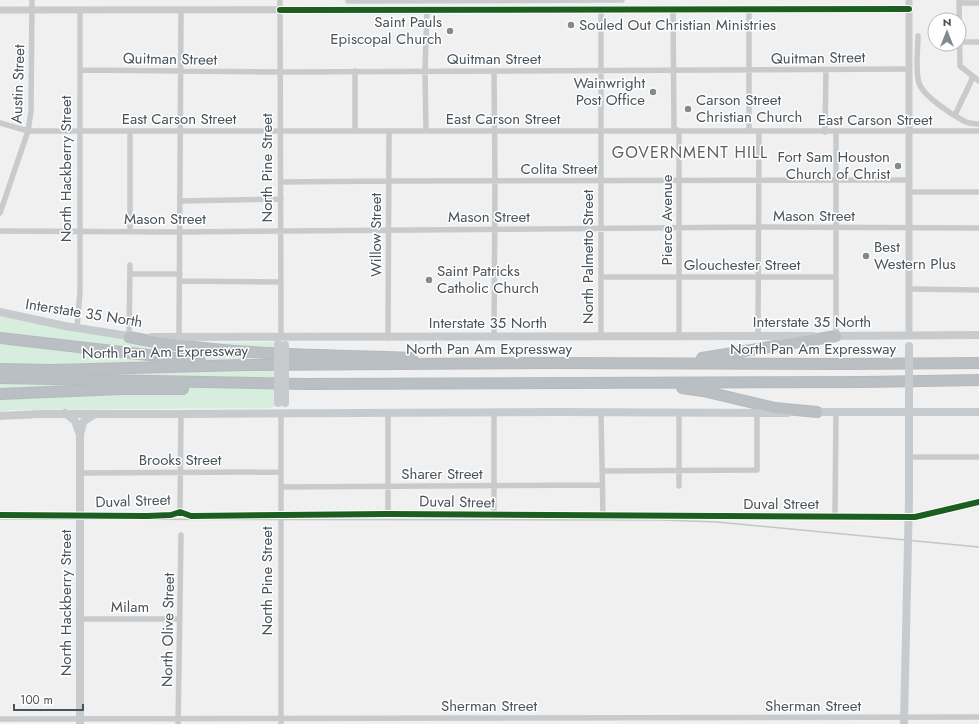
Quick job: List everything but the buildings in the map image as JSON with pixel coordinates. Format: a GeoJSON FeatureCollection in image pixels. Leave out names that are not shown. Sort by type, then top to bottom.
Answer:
{"type":"FeatureCollection","features":[{"type":"Feature","properties":{"kind":"highway"},"geometry":{"type":"LineString","coordinates":[[555,363],[704,358],[836,336]]}},
{"type":"Feature","properties":{"kind":"highway"},"geometry":{"type":"LineString","coordinates":[[129,337],[172,344],[252,352],[449,359],[492,364]]}},
{"type":"Feature","properties":{"kind":"highway"},"geometry":{"type":"LineString","coordinates":[[0,338],[246,365]]}},
{"type":"Feature","properties":{"kind":"highway","name":"North Pan Am Expressway"},"geometry":{"type":"LineString","coordinates":[[0,369],[53,370],[73,368],[246,365],[555,363],[940,364],[979,361]]}},
{"type":"Feature","properties":{"kind":"highway"},"geometry":{"type":"LineString","coordinates":[[0,365],[59,366],[73,368]]}},
{"type":"Feature","properties":{"kind":"highway","name":"North Pan Am Expressway"},"geometry":{"type":"LineString","coordinates":[[0,378],[305,384],[979,380]]}},
{"type":"Feature","properties":{"kind":"highway"},"geometry":{"type":"LineString","coordinates":[[922,381],[979,383]]}},
{"type":"Feature","properties":{"kind":"highway"},"geometry":{"type":"LineString","coordinates":[[540,383],[622,388],[691,389],[776,408],[817,412]]}},
{"type":"Feature","properties":{"kind":"highway"},"geometry":{"type":"LineString","coordinates":[[0,394],[113,389],[225,388],[305,384]]}},
{"type":"Feature","properties":{"kind":"highway"},"geometry":{"type":"LineString","coordinates":[[0,399],[157,389]]}},
{"type":"Feature","properties":{"kind":"main road","name":"Interstate 35 North"},"geometry":{"type":"LineString","coordinates":[[0,312],[129,337],[281,342],[388,338],[979,335]]}},
{"type":"Feature","properties":{"kind":"main road"},"geometry":{"type":"LineString","coordinates":[[904,724],[909,498],[909,335]]}},
{"type":"Feature","properties":{"kind":"main road","name":"North Pine Street"},"geometry":{"type":"LineString","coordinates":[[281,342],[281,414]]}},
{"type":"Feature","properties":{"kind":"main road"},"geometry":{"type":"LineString","coordinates":[[0,416],[65,413],[281,414],[494,412],[979,412]]}},
{"type":"Feature","properties":{"kind":"main road","name":"North Hackberry Street"},"geometry":{"type":"LineString","coordinates":[[65,413],[75,421],[80,435]]}},
{"type":"Feature","properties":{"kind":"main road","name":"North Hackberry Street"},"geometry":{"type":"LineString","coordinates":[[80,722],[80,435],[83,422],[96,413]]}},
{"type":"Feature","properties":{"kind":"street","name":"Austin Street"},"geometry":{"type":"LineString","coordinates":[[0,213],[28,131],[31,111],[32,0]]}},
{"type":"Feature","properties":{"kind":"street","name":"North Pine Street"},"geometry":{"type":"LineString","coordinates":[[280,0],[281,342]]}},
{"type":"Feature","properties":{"kind":"street"},"geometry":{"type":"LineString","coordinates":[[348,1],[622,0]]}},
{"type":"Feature","properties":{"kind":"street"},"geometry":{"type":"LineString","coordinates":[[909,0],[909,335]]}},
{"type":"Feature","properties":{"kind":"street"},"geometry":{"type":"LineString","coordinates":[[959,12],[959,1],[979,3]]}},
{"type":"Feature","properties":{"kind":"street","name":"Pierce Avenue"},"geometry":{"type":"LineString","coordinates":[[673,9],[674,128],[679,131],[679,337]]}},
{"type":"Feature","properties":{"kind":"street"},"geometry":{"type":"LineString","coordinates":[[749,131],[750,9]]}},
{"type":"Feature","properties":{"kind":"street"},"geometry":{"type":"LineString","coordinates":[[0,10],[909,9]]}},
{"type":"Feature","properties":{"kind":"street","name":"North Hackberry Street"},"geometry":{"type":"LineString","coordinates":[[77,328],[80,304],[80,10]]}},
{"type":"Feature","properties":{"kind":"street"},"geometry":{"type":"LineString","coordinates":[[179,338],[181,10]]}},
{"type":"Feature","properties":{"kind":"street"},"geometry":{"type":"LineString","coordinates":[[426,131],[425,71],[427,10]]}},
{"type":"Feature","properties":{"kind":"street","name":"North Palmetto Street"},"geometry":{"type":"LineString","coordinates":[[601,10],[601,337]]}},
{"type":"Feature","properties":{"kind":"street"},"geometry":{"type":"LineString","coordinates":[[918,36],[918,75],[920,86],[928,96],[939,105],[964,121],[979,124]]}},
{"type":"Feature","properties":{"kind":"street"},"geometry":{"type":"LineString","coordinates":[[967,42],[979,42]]}},
{"type":"Feature","properties":{"kind":"street"},"geometry":{"type":"LineString","coordinates":[[960,52],[960,66],[979,81]]}},
{"type":"Feature","properties":{"kind":"street","name":"Quitman Street"},"geometry":{"type":"LineString","coordinates":[[80,70],[281,72],[750,71],[908,69]]}},
{"type":"Feature","properties":{"kind":"street"},"geometry":{"type":"LineString","coordinates":[[825,132],[826,70]]}},
{"type":"Feature","properties":{"kind":"street"},"geometry":{"type":"LineString","coordinates":[[355,71],[355,131]]}},
{"type":"Feature","properties":{"kind":"street"},"geometry":{"type":"LineString","coordinates":[[494,71],[494,337]]}},
{"type":"Feature","properties":{"kind":"street"},"geometry":{"type":"LineString","coordinates":[[955,115],[973,77]]}},
{"type":"Feature","properties":{"kind":"street","name":"East Carson Street"},"geometry":{"type":"LineString","coordinates":[[0,123],[28,131],[979,132]]}},
{"type":"Feature","properties":{"kind":"street"},"geometry":{"type":"LineString","coordinates":[[130,131],[130,231]]}},
{"type":"Feature","properties":{"kind":"street","name":"Willow Street"},"geometry":{"type":"LineString","coordinates":[[388,338],[389,131]]}},
{"type":"Feature","properties":{"kind":"street"},"geometry":{"type":"LineString","coordinates":[[758,336],[757,277],[759,132]]}},
{"type":"Feature","properties":{"kind":"street"},"geometry":{"type":"LineString","coordinates":[[836,132],[836,336]]}},
{"type":"Feature","properties":{"kind":"street","name":"Colita Street"},"geometry":{"type":"LineString","coordinates":[[281,182],[388,180],[909,180]]}},
{"type":"Feature","properties":{"kind":"street"},"geometry":{"type":"LineString","coordinates":[[909,192],[979,192]]}},
{"type":"Feature","properties":{"kind":"street"},"geometry":{"type":"LineString","coordinates":[[180,201],[281,199]]}},
{"type":"Feature","properties":{"kind":"street","name":"Mason Street"},"geometry":{"type":"LineString","coordinates":[[0,231],[180,232],[758,227],[979,228]]}},
{"type":"Feature","properties":{"kind":"street"},"geometry":{"type":"LineString","coordinates":[[129,337],[130,265]]}},
{"type":"Feature","properties":{"kind":"street"},"geometry":{"type":"LineString","coordinates":[[130,274],[180,274]]}},
{"type":"Feature","properties":{"kind":"street","name":"Glouchester Street"},"geometry":{"type":"LineString","coordinates":[[601,277],[835,277]]}},
{"type":"Feature","properties":{"kind":"street"},"geometry":{"type":"LineString","coordinates":[[180,281],[281,282]]}},
{"type":"Feature","properties":{"kind":"street"},"geometry":{"type":"LineString","coordinates":[[909,289],[979,290]]}},
{"type":"Feature","properties":{"kind":"street"},"geometry":{"type":"LineString","coordinates":[[494,412],[494,516]]}},
{"type":"Feature","properties":{"kind":"street"},"geometry":{"type":"LineString","coordinates":[[601,412],[603,516]]}},
{"type":"Feature","properties":{"kind":"street"},"geometry":{"type":"LineString","coordinates":[[679,412],[679,486]]}},
{"type":"Feature","properties":{"kind":"street"},"geometry":{"type":"LineString","coordinates":[[836,412],[836,516]]}},
{"type":"Feature","properties":{"kind":"street"},"geometry":{"type":"LineString","coordinates":[[388,413],[388,514]]}},
{"type":"Feature","properties":{"kind":"street"},"geometry":{"type":"LineString","coordinates":[[602,471],[757,470],[757,413]]}},
{"type":"Feature","properties":{"kind":"street"},"geometry":{"type":"LineString","coordinates":[[180,512],[181,414]]}},
{"type":"Feature","properties":{"kind":"street","name":"North Pine Street"},"geometry":{"type":"LineString","coordinates":[[281,414],[281,721]]}},
{"type":"Feature","properties":{"kind":"street"},"geometry":{"type":"LineString","coordinates":[[909,457],[979,457]]}},
{"type":"Feature","properties":{"kind":"street","name":"Brooks Street"},"geometry":{"type":"LineString","coordinates":[[80,473],[281,472]]}},
{"type":"Feature","properties":{"kind":"street","name":"Sharer Street"},"geometry":{"type":"LineString","coordinates":[[281,487],[602,485]]}},
{"type":"Feature","properties":{"kind":"street","name":"Duval Street"},"geometry":{"type":"LineString","coordinates":[[0,515],[147,516],[171,515],[180,512],[191,516],[388,514],[494,516],[915,517],[979,502]]}},
{"type":"Feature","properties":{"kind":"street","name":"North Olive Street"},"geometry":{"type":"LineString","coordinates":[[178,721],[180,535]]}},
{"type":"Feature","properties":{"kind":"street","name":"Milam"},"geometry":{"type":"LineString","coordinates":[[80,619],[180,619]]}},
{"type":"Feature","properties":{"kind":"street","name":"Sherman Street"},"geometry":{"type":"LineString","coordinates":[[0,719],[80,722],[687,721],[786,718],[838,721],[914,721],[979,717]]}},
{"type":"Feature","properties":{"kind":"street"},"geometry":{"type":"LineString","coordinates":[[786,718],[786,724]]}},
{"type":"Feature","properties":{"kind":"green space"},"geometry":{"type":"Polygon","coordinates":[[[0,315],[199,343],[273,342],[274,406],[271,408],[10,410],[0,412],[0,315]]]}},
{"type":"Feature","properties":{"kind":"railway"},"geometry":{"type":"LineString","coordinates":[[0,519],[661,520],[717,522],[979,547]]}},
{"type":"Feature","properties":{"kind":"cycle path"},"geometry":{"type":"LineString","coordinates":[[280,10],[909,9]]}},
{"type":"Feature","properties":{"kind":"cycle path"},"geometry":{"type":"LineString","coordinates":[[0,515],[147,516],[171,515],[180,512],[191,516],[388,514],[915,517],[979,502]]}},
{"type":"Feature","properties":{"kind":"place","name":"Souled Out Christian Ministries"},"geometry":{"type":"Point","coordinates":[571,25]}},
{"type":"Feature","properties":{"kind":"place","name":"Saint Pauls Episcopal Church"},"geometry":{"type":"Point","coordinates":[450,31]}},
{"type":"Feature","properties":{"kind":"place","name":"Wainwright Post Office"},"geometry":{"type":"Point","coordinates":[653,92]}},
{"type":"Feature","properties":{"kind":"place","name":"Carson Street Christian Church"},"geometry":{"type":"Point","coordinates":[688,109]}},
{"type":"Feature","properties":{"kind":"place","name":"Fort Sam Houston Church of Christ"},"geometry":{"type":"Point","coordinates":[898,166]}},
{"type":"Feature","properties":{"kind":"place","name":"Best Western Plus"},"geometry":{"type":"Point","coordinates":[866,256]}},
{"type":"Feature","properties":{"kind":"place","name":"Saint Patricks Catholic Church"},"geometry":{"type":"Point","coordinates":[429,280]}},
{"type":"Feature","properties":{"kind":"district","name":"GOVERNMENT HILL"},"geometry":{"type":"Point","coordinates":[690,152]}}]}
